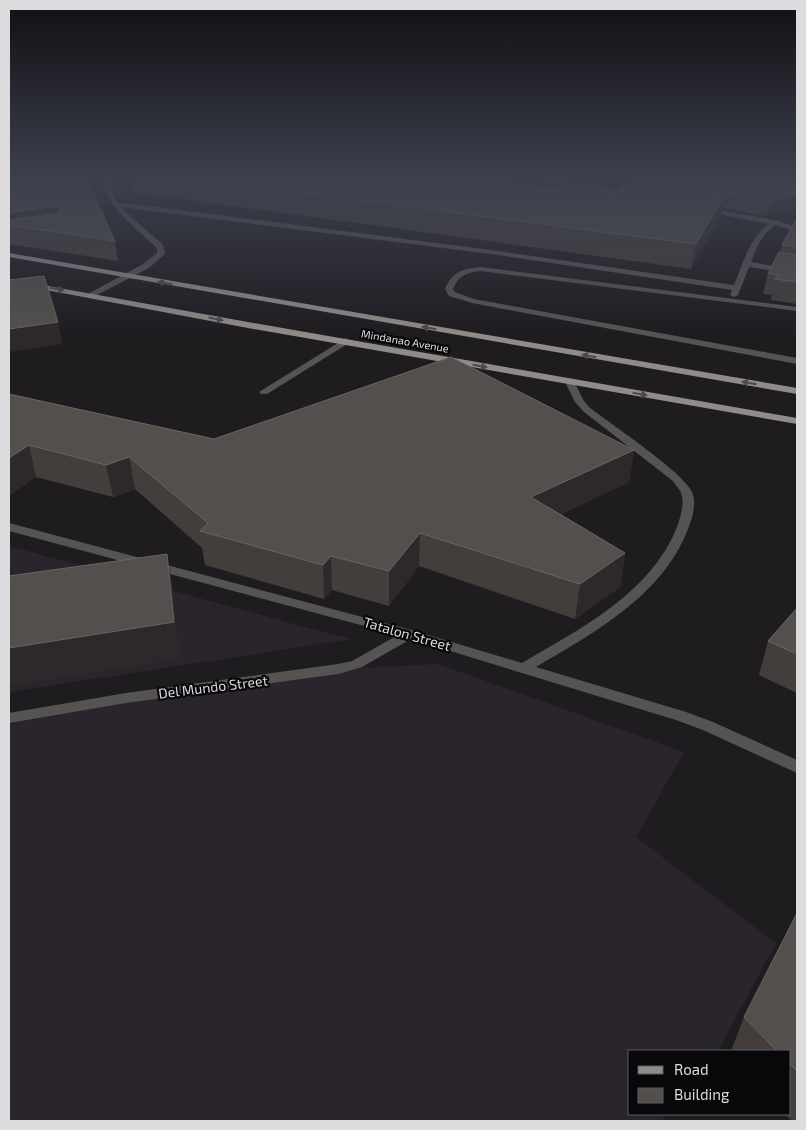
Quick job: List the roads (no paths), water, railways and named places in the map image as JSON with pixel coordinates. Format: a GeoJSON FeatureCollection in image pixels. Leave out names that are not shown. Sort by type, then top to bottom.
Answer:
{"type":"FeatureCollection","features":[{"type":"Feature","properties":{"kind":"main road","name":"Mindanao Avenue"},"geometry":{"type":"LineString","coordinates":[[9,255],[797,391]]}},
{"type":"Feature","properties":{"kind":"main road","name":"Mindanao Avenue"},"geometry":{"type":"LineString","coordinates":[[9,281],[248,326],[797,421]]}},
{"type":"Feature","properties":{"kind":"street"},"geometry":{"type":"LineString","coordinates":[[91,296],[146,266],[161,254],[160,247],[140,230]]}},
{"type":"Feature","properties":{"kind":"street"},"geometry":{"type":"LineString","coordinates":[[327,230],[736,288]]}},
{"type":"Feature","properties":{"kind":"street"},"geometry":{"type":"LineString","coordinates":[[731,301],[756,241],[765,230]]}},
{"type":"Feature","properties":{"kind":"street"},"geometry":{"type":"LineString","coordinates":[[747,264],[797,272]]}},
{"type":"Feature","properties":{"kind":"street"},"geometry":{"type":"LineString","coordinates":[[797,309],[481,269],[465,270],[458,274],[451,281],[449,289],[452,294],[472,301],[797,361]]}},
{"type":"Feature","properties":{"kind":"street"},"geometry":{"type":"LineString","coordinates":[[264,392],[346,342]]}},
{"type":"Feature","properties":{"kind":"street"},"geometry":{"type":"LineString","coordinates":[[524,668],[608,615],[647,583],[670,556],[682,535],[687,511],[687,493],[677,479],[587,410],[580,402],[570,382]]}},
{"type":"Feature","properties":{"kind":"street","name":"Tatalon Street"},"geometry":{"type":"LineString","coordinates":[[9,527],[410,634],[524,668],[708,726],[797,766]]}},
{"type":"Feature","properties":{"kind":"street","name":"Del Mundo Street"},"geometry":{"type":"LineString","coordinates":[[9,718],[126,698],[338,669],[357,664],[410,634]]}}]}
